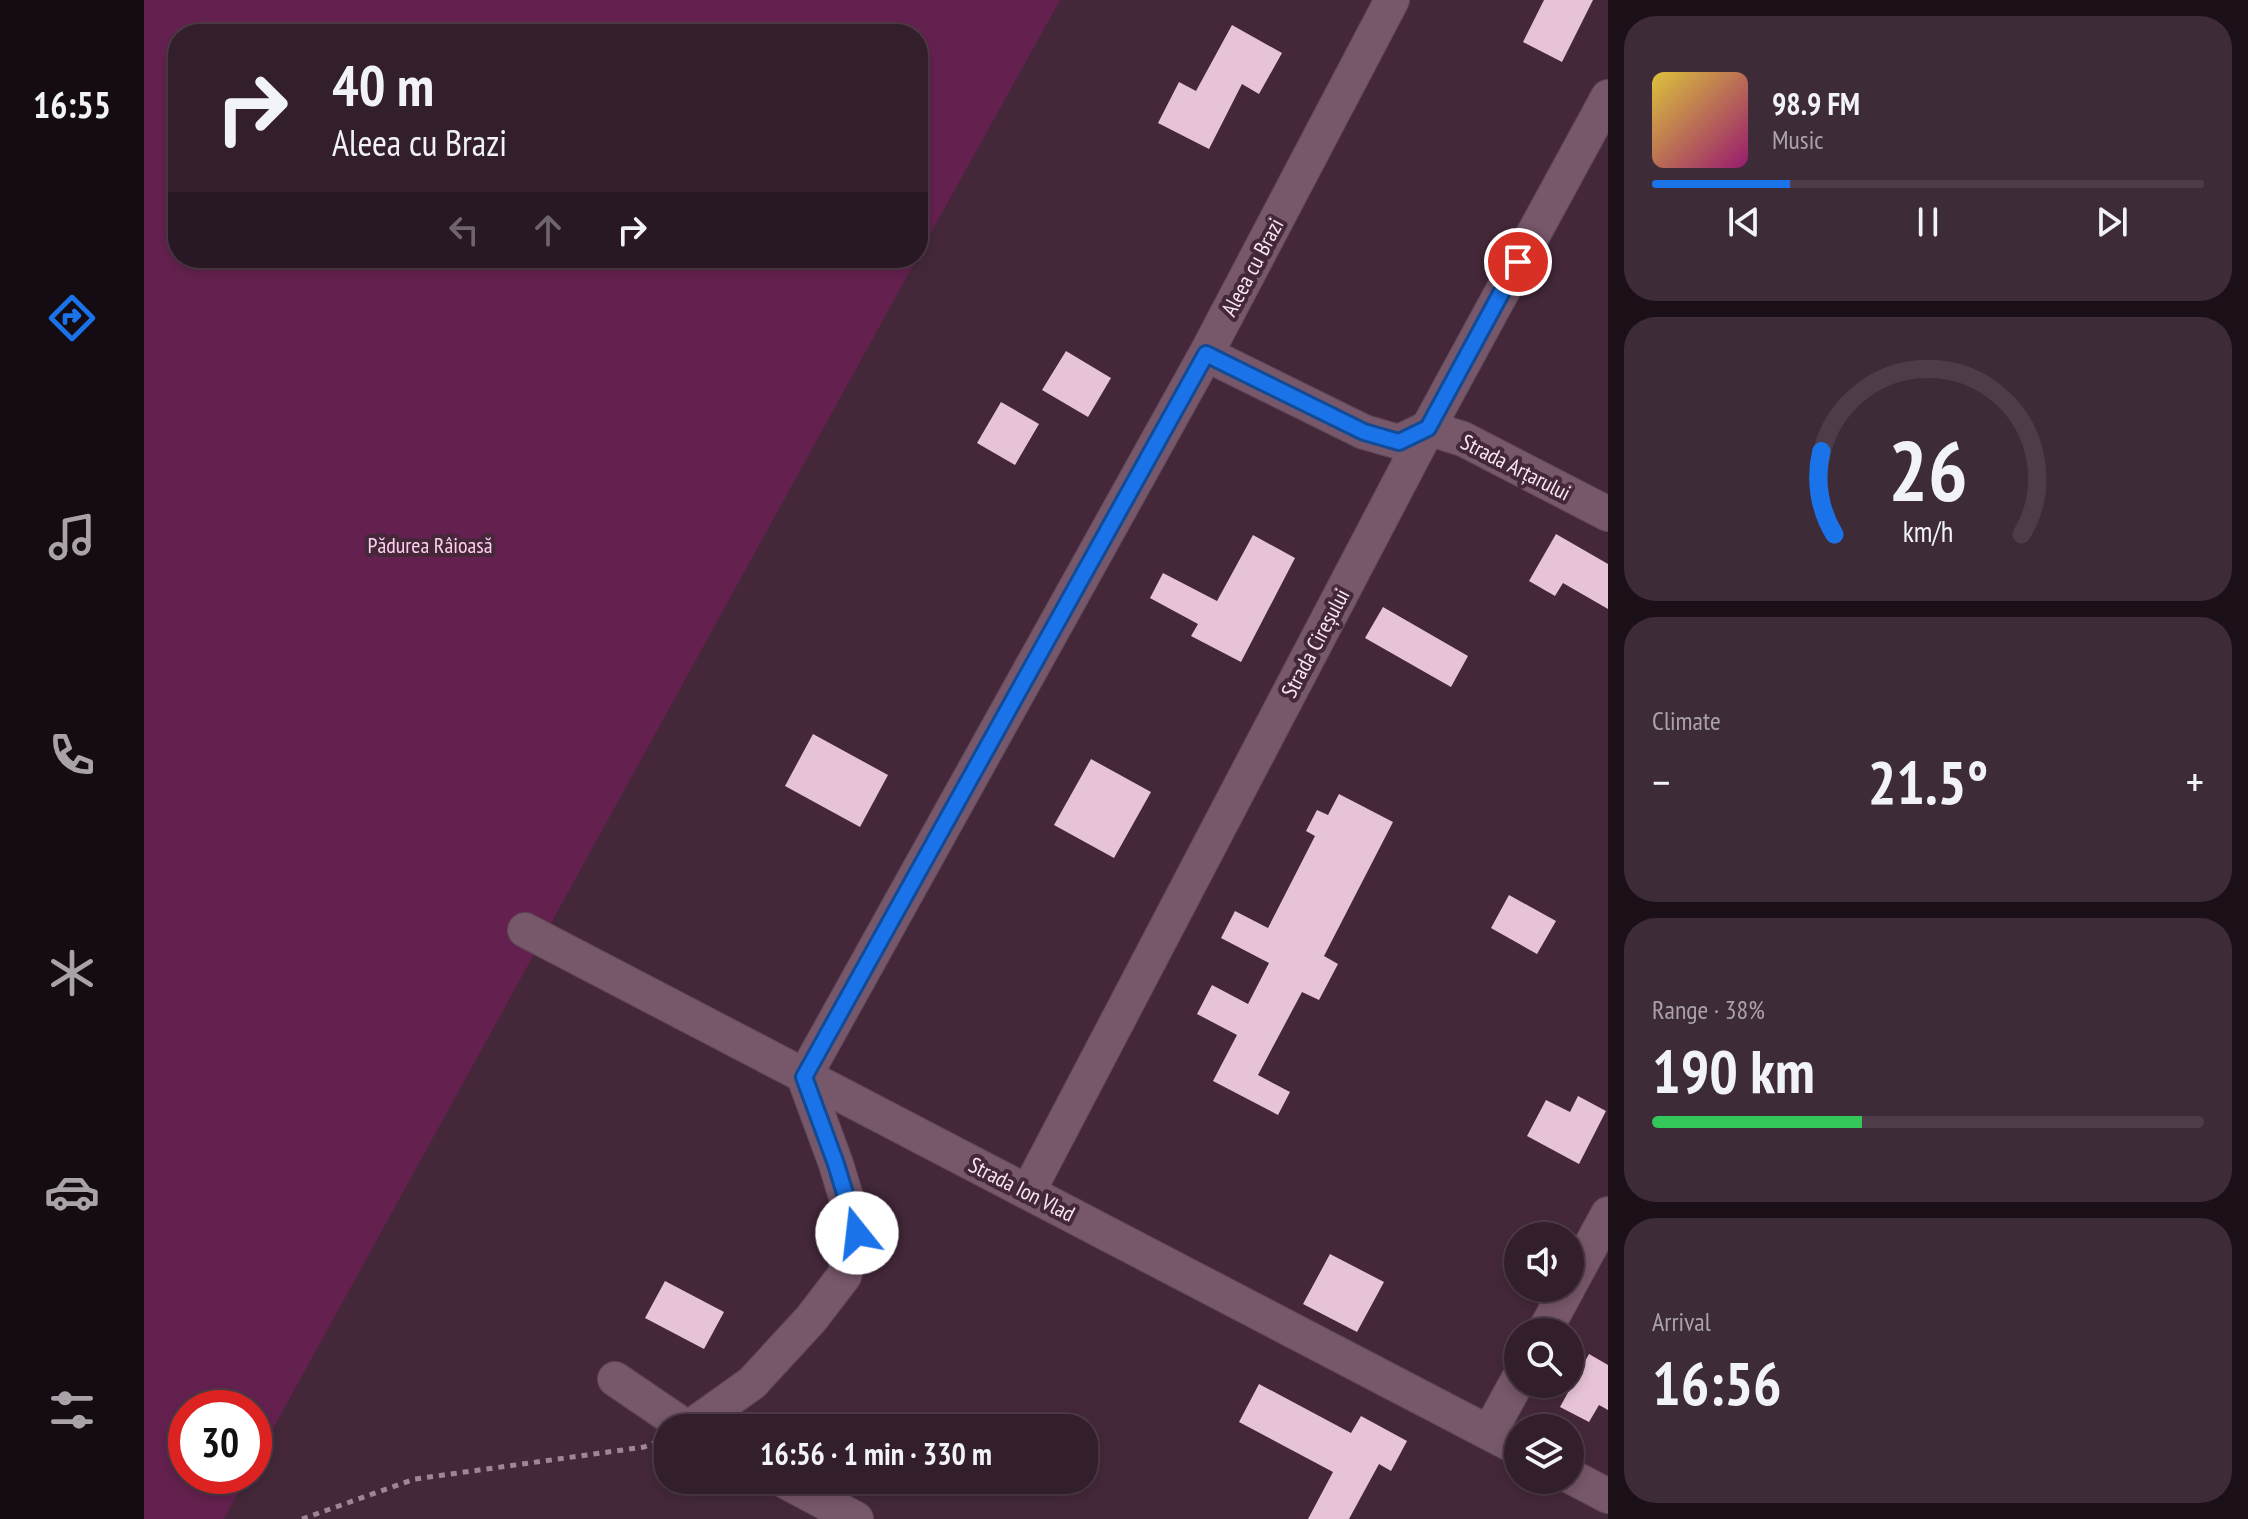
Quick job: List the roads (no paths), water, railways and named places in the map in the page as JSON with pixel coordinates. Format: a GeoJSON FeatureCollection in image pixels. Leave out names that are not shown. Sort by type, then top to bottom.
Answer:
{"type":"FeatureCollection","features":[{"type":"Feature","properties":{"kind":"street","name":"Aleea cu Brazi"},"geometry":{"type":"LineString","coordinates":[[804,1077],[1206,354],[1392,0]]}},
{"type":"Feature","properties":{"kind":"street","name":"Strada Cireșului"},"geometry":{"type":"LineString","coordinates":[[1028,1192],[1428,428],[1608,97]]}},
{"type":"Feature","properties":{"kind":"street"},"geometry":{"type":"LineString","coordinates":[[1206,354],[1364,432],[1399,442],[1428,428]]}},
{"type":"Feature","properties":{"kind":"street","name":"Strada Arțarului"},"geometry":{"type":"LineString","coordinates":[[1428,428],[1463,439],[1608,514]]}},
{"type":"Feature","properties":{"kind":"street","name":"Strada Ion Vlad"},"geometry":{"type":"LineString","coordinates":[[525,930],[1504,1441]]}},
{"type":"Feature","properties":{"kind":"street"},"geometry":{"type":"LineString","coordinates":[[708,1414],[752,1383],[811,1319],[844,1276],[857,1233],[804,1077]]}},
{"type":"Feature","properties":{"kind":"street"},"geometry":{"type":"LineString","coordinates":[[1584,1258],[1608,1214]]}},
{"type":"Feature","properties":{"kind":"street"},"geometry":{"type":"LineString","coordinates":[[615,1379],[667,1414]]}},
{"type":"Feature","properties":{"kind":"street"},"geometry":{"type":"LineString","coordinates":[[1584,1483],[1608,1496]]}},
{"type":"Feature","properties":{"kind":"street"},"geometry":{"type":"LineString","coordinates":[[809,1494],[856,1519]]}},
{"type":"Feature","properties":{"kind":"park label","name":"Pădurea Râioasă"},"geometry":{"type":"Point","coordinates":[430,545]}}]}
